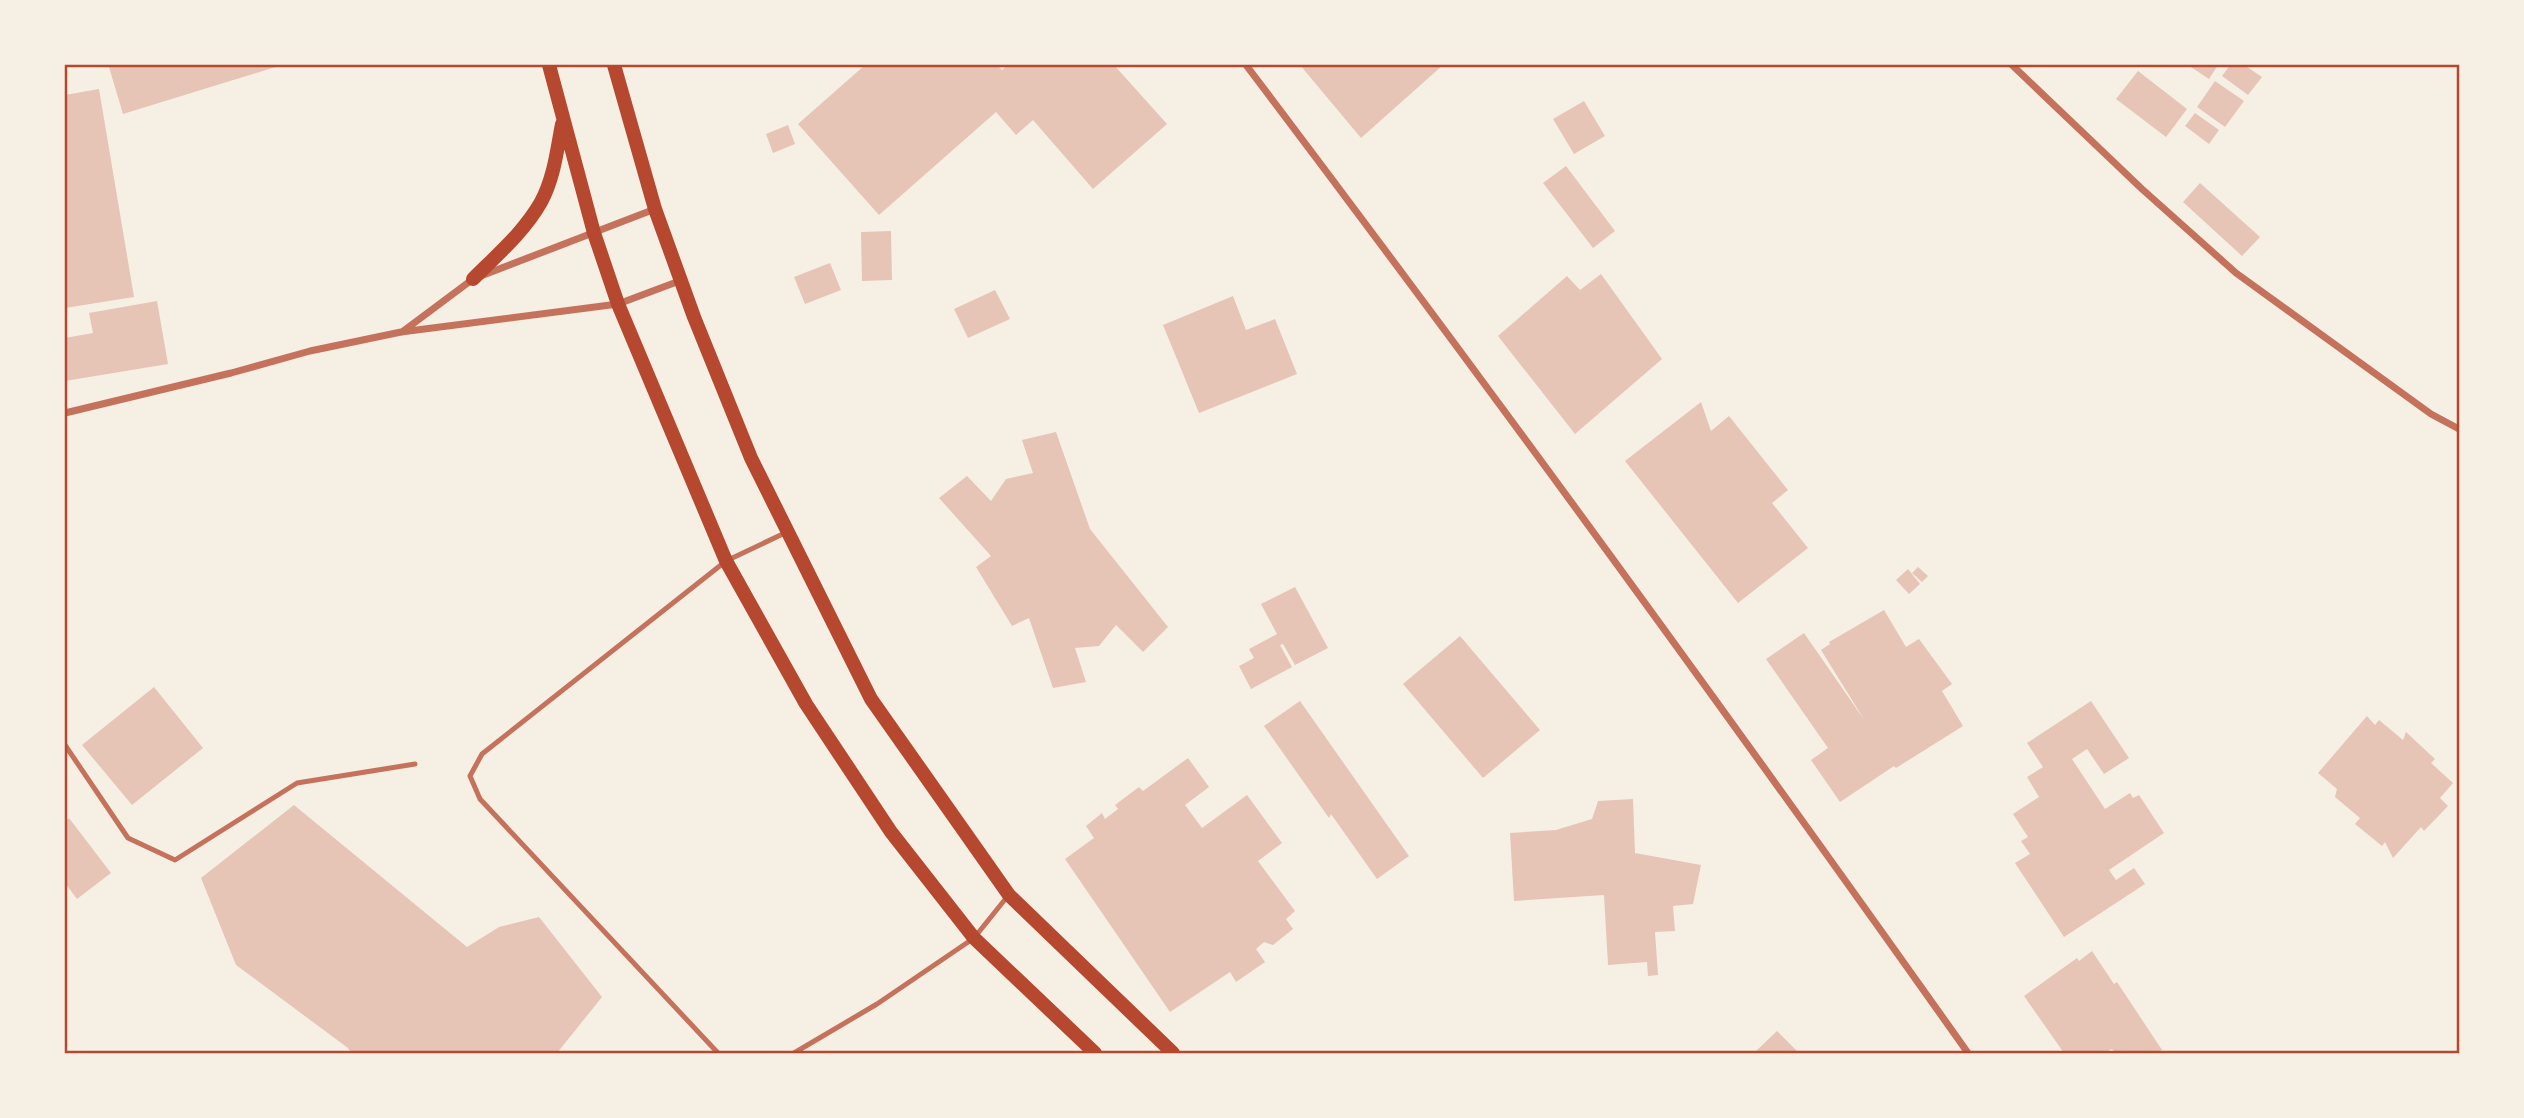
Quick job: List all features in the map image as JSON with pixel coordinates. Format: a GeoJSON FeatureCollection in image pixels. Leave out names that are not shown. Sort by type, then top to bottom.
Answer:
{"type":"FeatureCollection","features":[{"type":"Feature","properties":{"kind":"main road"},"geometry":{"type":"LineString","coordinates":[[549,65],[594,233],[618,304],[726,561],[806,704],[891,832],[974,938],[1095,1053]]}},
{"type":"Feature","properties":{"kind":"main road"},"geometry":{"type":"LineString","coordinates":[[614,65],[655,209],[694,317],[751,458],[871,699],[1009,895],[1174,1053]]}},
{"type":"Feature","properties":{"kind":"main road"},"geometry":{"type":"LineString","coordinates":[[473,279],[510,243],[541,202],[555,165],[562,119]]}},
{"type":"Feature","properties":{"kind":"street"},"geometry":{"type":"LineString","coordinates":[[1246,65],[1390,255],[1968,1053]]}},
{"type":"Feature","properties":{"kind":"street"},"geometry":{"type":"LineString","coordinates":[[2012,65],[2142,189],[2236,273],[2431,414],[2459,429]]}},
{"type":"Feature","properties":{"kind":"street"},"geometry":{"type":"LineString","coordinates":[[401,332],[473,279],[655,209]]}},
{"type":"Feature","properties":{"kind":"street"},"geometry":{"type":"LineString","coordinates":[[65,412],[231,373],[310,351],[401,332],[618,304],[682,280]]}},
{"type":"Feature","properties":{"kind":"lane"},"geometry":{"type":"LineString","coordinates":[[718,1053],[480,799],[470,776],[482,754],[726,561],[788,531]]}},
{"type":"Feature","properties":{"kind":"lane"},"geometry":{"type":"LineString","coordinates":[[65,745],[128,838],[175,860],[297,783],[415,765]]}},
{"type":"Feature","properties":{"kind":"lane"},"geometry":{"type":"LineString","coordinates":[[794,1053],[877,1003],[974,938],[1009,895]]}},
{"type":"Feature","properties":{"kind":"building"},"geometry":{"type":"Polygon","coordinates":[[[282,65],[123,114],[109,67],[282,65]]]}},
{"type":"Feature","properties":{"kind":"building"},"geometry":{"type":"Polygon","coordinates":[[[865,65],[997,65],[1002,70],[1008,65],[1114,65],[1167,124],[1093,189],[1033,120],[1016,135],[996,112],[879,215],[798,124],[865,65]]]}},
{"type":"Feature","properties":{"kind":"building"},"geometry":{"type":"Polygon","coordinates":[[[1300,65],[1443,65],[1361,138],[1300,65]]]}},
{"type":"Feature","properties":{"kind":"building"},"geometry":{"type":"Polygon","coordinates":[[[2188,65],[2218,65],[2209,79],[2188,65]]]}},
{"type":"Feature","properties":{"kind":"building"},"geometry":{"type":"Polygon","coordinates":[[[2230,65],[2244,65],[2262,77],[2248,95],[2222,76],[2230,65]]]}},
{"type":"Feature","properties":{"kind":"building"},"geometry":{"type":"Polygon","coordinates":[[[2138,71],[2187,109],[2166,137],[2116,99],[2138,71]]]}},
{"type":"Feature","properties":{"kind":"building"},"geometry":{"type":"Polygon","coordinates":[[[2215,81],[2244,101],[2225,127],[2197,107],[2215,81]]]}},
{"type":"Feature","properties":{"kind":"building"},"geometry":{"type":"Polygon","coordinates":[[[99,89],[134,297],[65,308],[65,95],[99,89]]]}},
{"type":"Feature","properties":{"kind":"building"},"geometry":{"type":"Polygon","coordinates":[[[1584,101],[1605,136],[1574,154],[1553,119],[1584,101]]]}},
{"type":"Feature","properties":{"kind":"building"},"geometry":{"type":"Polygon","coordinates":[[[2195,113],[2219,130],[2209,144],[2185,126],[2195,113]]]}},
{"type":"Feature","properties":{"kind":"building"},"geometry":{"type":"Polygon","coordinates":[[[788,125],[795,144],[773,153],[766,134],[788,125]]]}},
{"type":"Feature","properties":{"kind":"building"},"geometry":{"type":"Polygon","coordinates":[[[1566,166],[1615,231],[1593,248],[1543,183],[1566,166]]]}},
{"type":"Feature","properties":{"kind":"building"},"geometry":{"type":"Polygon","coordinates":[[[2200,183],[2260,237],[2242,256],[2183,202],[2200,183]]]}},
{"type":"Feature","properties":{"kind":"building"},"geometry":{"type":"Polygon","coordinates":[[[891,231],[892,280],[862,281],[861,232],[891,231]]]}},
{"type":"Feature","properties":{"kind":"building"},"geometry":{"type":"Polygon","coordinates":[[[830,263],[841,290],[805,304],[794,277],[830,263]]]}},
{"type":"Feature","properties":{"kind":"building"},"geometry":{"type":"Polygon","coordinates":[[[1601,274],[1662,359],[1575,434],[1498,336],[1567,276],[1580,290],[1601,274]]]}},
{"type":"Feature","properties":{"kind":"building"},"geometry":{"type":"Polygon","coordinates":[[[995,290],[1010,319],[968,338],[954,309],[995,290]]]}},
{"type":"Feature","properties":{"kind":"building"},"geometry":{"type":"Polygon","coordinates":[[[1233,296],[1246,330],[1275,319],[1297,374],[1199,413],[1163,325],[1233,296]]]}},
{"type":"Feature","properties":{"kind":"building"},"geometry":{"type":"Polygon","coordinates":[[[157,301],[168,364],[65,381],[65,338],[93,333],[89,313],[157,301]]]}},
{"type":"Feature","properties":{"kind":"building"},"geometry":{"type":"Polygon","coordinates":[[[1701,402],[1711,431],[1729,416],[1788,490],[1772,503],[1808,548],[1738,603],[1625,461],[1701,402]]]}},
{"type":"Feature","properties":{"kind":"building"},"geometry":{"type":"Polygon","coordinates":[[[1056,432],[1090,529],[1168,627],[1143,652],[1116,625],[1099,646],[1075,648],[1086,682],[1053,688],[1029,618],[1012,626],[976,567],[991,556],[939,498],[967,476],[991,501],[1006,479],[1033,473],[1022,440],[1056,432]]]}},
{"type":"Feature","properties":{"kind":"building"},"geometry":{"type":"Polygon","coordinates":[[[1918,567],[1928,576],[1922,582],[1912,573],[1918,567]]]}},
{"type":"Feature","properties":{"kind":"building"},"geometry":{"type":"Polygon","coordinates":[[[1908,569],[1920,584],[1909,594],[1896,580],[1908,569]]]}},
{"type":"Feature","properties":{"kind":"building"},"geometry":{"type":"Polygon","coordinates":[[[1295,587],[1328,648],[1295,665],[1283,644],[1280,645],[1292,667],[1251,689],[1239,666],[1254,658],[1249,649],[1277,634],[1261,604],[1295,587]]]}},
{"type":"Feature","properties":{"kind":"building"},"geometry":{"type":"Polygon","coordinates":[[[1884,610],[1906,647],[1919,639],[1952,684],[1942,691],[1963,726],[1896,768],[1894,766],[1840,802],[1811,760],[1828,748],[1766,659],[1804,633],[1865,721],[1821,650],[1830,644],[1829,642],[1884,610]]]}},
{"type":"Feature","properties":{"kind":"building"},"geometry":{"type":"Polygon","coordinates":[[[1460,636],[1540,730],[1483,778],[1403,684],[1460,636]]]}},
{"type":"Feature","properties":{"kind":"building"},"geometry":{"type":"Polygon","coordinates":[[[154,687],[203,748],[132,805],[82,745],[154,687]]]}},
{"type":"Feature","properties":{"kind":"building"},"geometry":{"type":"Polygon","coordinates":[[[1300,701],[1409,856],[1377,879],[1331,814],[1329,818],[1264,726],[1300,701]]]}},
{"type":"Feature","properties":{"kind":"building"},"geometry":{"type":"Polygon","coordinates":[[[2091,701],[2129,758],[2104,774],[2087,749],[2072,759],[2105,809],[2130,793],[2133,798],[2139,795],[2164,833],[2109,870],[2116,880],[2134,868],[2145,884],[2064,937],[2015,863],[2030,854],[2021,841],[2028,837],[2013,814],[2039,797],[2027,777],[2043,767],[2027,743],[2091,701]]]}},
{"type":"Feature","properties":{"kind":"building"},"geometry":{"type":"Polygon","coordinates":[[[2367,716],[2375,725],[2379,720],[2403,740],[2406,732],[2435,759],[2431,763],[2453,783],[2440,798],[2448,806],[2424,831],[2421,827],[2393,858],[2385,842],[2382,846],[2355,824],[2360,818],[2335,797],[2337,789],[2318,773],[2367,716]]]}},
{"type":"Feature","properties":{"kind":"building"},"geometry":{"type":"Polygon","coordinates":[[[1188,758],[1209,787],[1185,805],[1202,828],[1247,795],[1282,843],[1258,861],[1295,911],[1286,919],[1293,929],[1273,945],[1264,942],[1256,949],[1265,962],[1236,982],[1230,972],[1170,1012],[1065,859],[1094,838],[1086,826],[1102,813],[1105,819],[1118,809],[1115,805],[1139,787],[1143,791],[1188,758]]]}},
{"type":"Feature","properties":{"kind":"building"},"geometry":{"type":"Polygon","coordinates":[[[1633,799],[1635,853],[1701,865],[1693,904],[1673,906],[1675,931],[1655,932],[1658,975],[1648,976],[1647,962],[1608,965],[1604,895],[1514,901],[1510,833],[1556,830],[1592,819],[1598,801],[1633,799]]]}},
{"type":"Feature","properties":{"kind":"building"},"geometry":{"type":"Polygon","coordinates":[[[294,805],[467,947],[499,927],[539,917],[602,997],[557,1053],[351,1053],[348,1048],[236,965],[201,878],[294,805]]]}},
{"type":"Feature","properties":{"kind":"building"},"geometry":{"type":"Polygon","coordinates":[[[69,818],[111,873],[77,899],[65,883],[65,822],[69,818]]]}},
{"type":"Feature","properties":{"kind":"building"},"geometry":{"type":"Polygon","coordinates":[[[2092,951],[2114,984],[2117,982],[2162,1050],[2155,1053],[2116,1053],[2112,1049],[2103,1053],[2064,1053],[2024,996],[2077,958],[2079,961],[2092,951]]]}},
{"type":"Feature","properties":{"kind":"building"},"geometry":{"type":"Polygon","coordinates":[[[1777,1031],[1799,1053],[1754,1053],[1777,1031]]]}}]}
